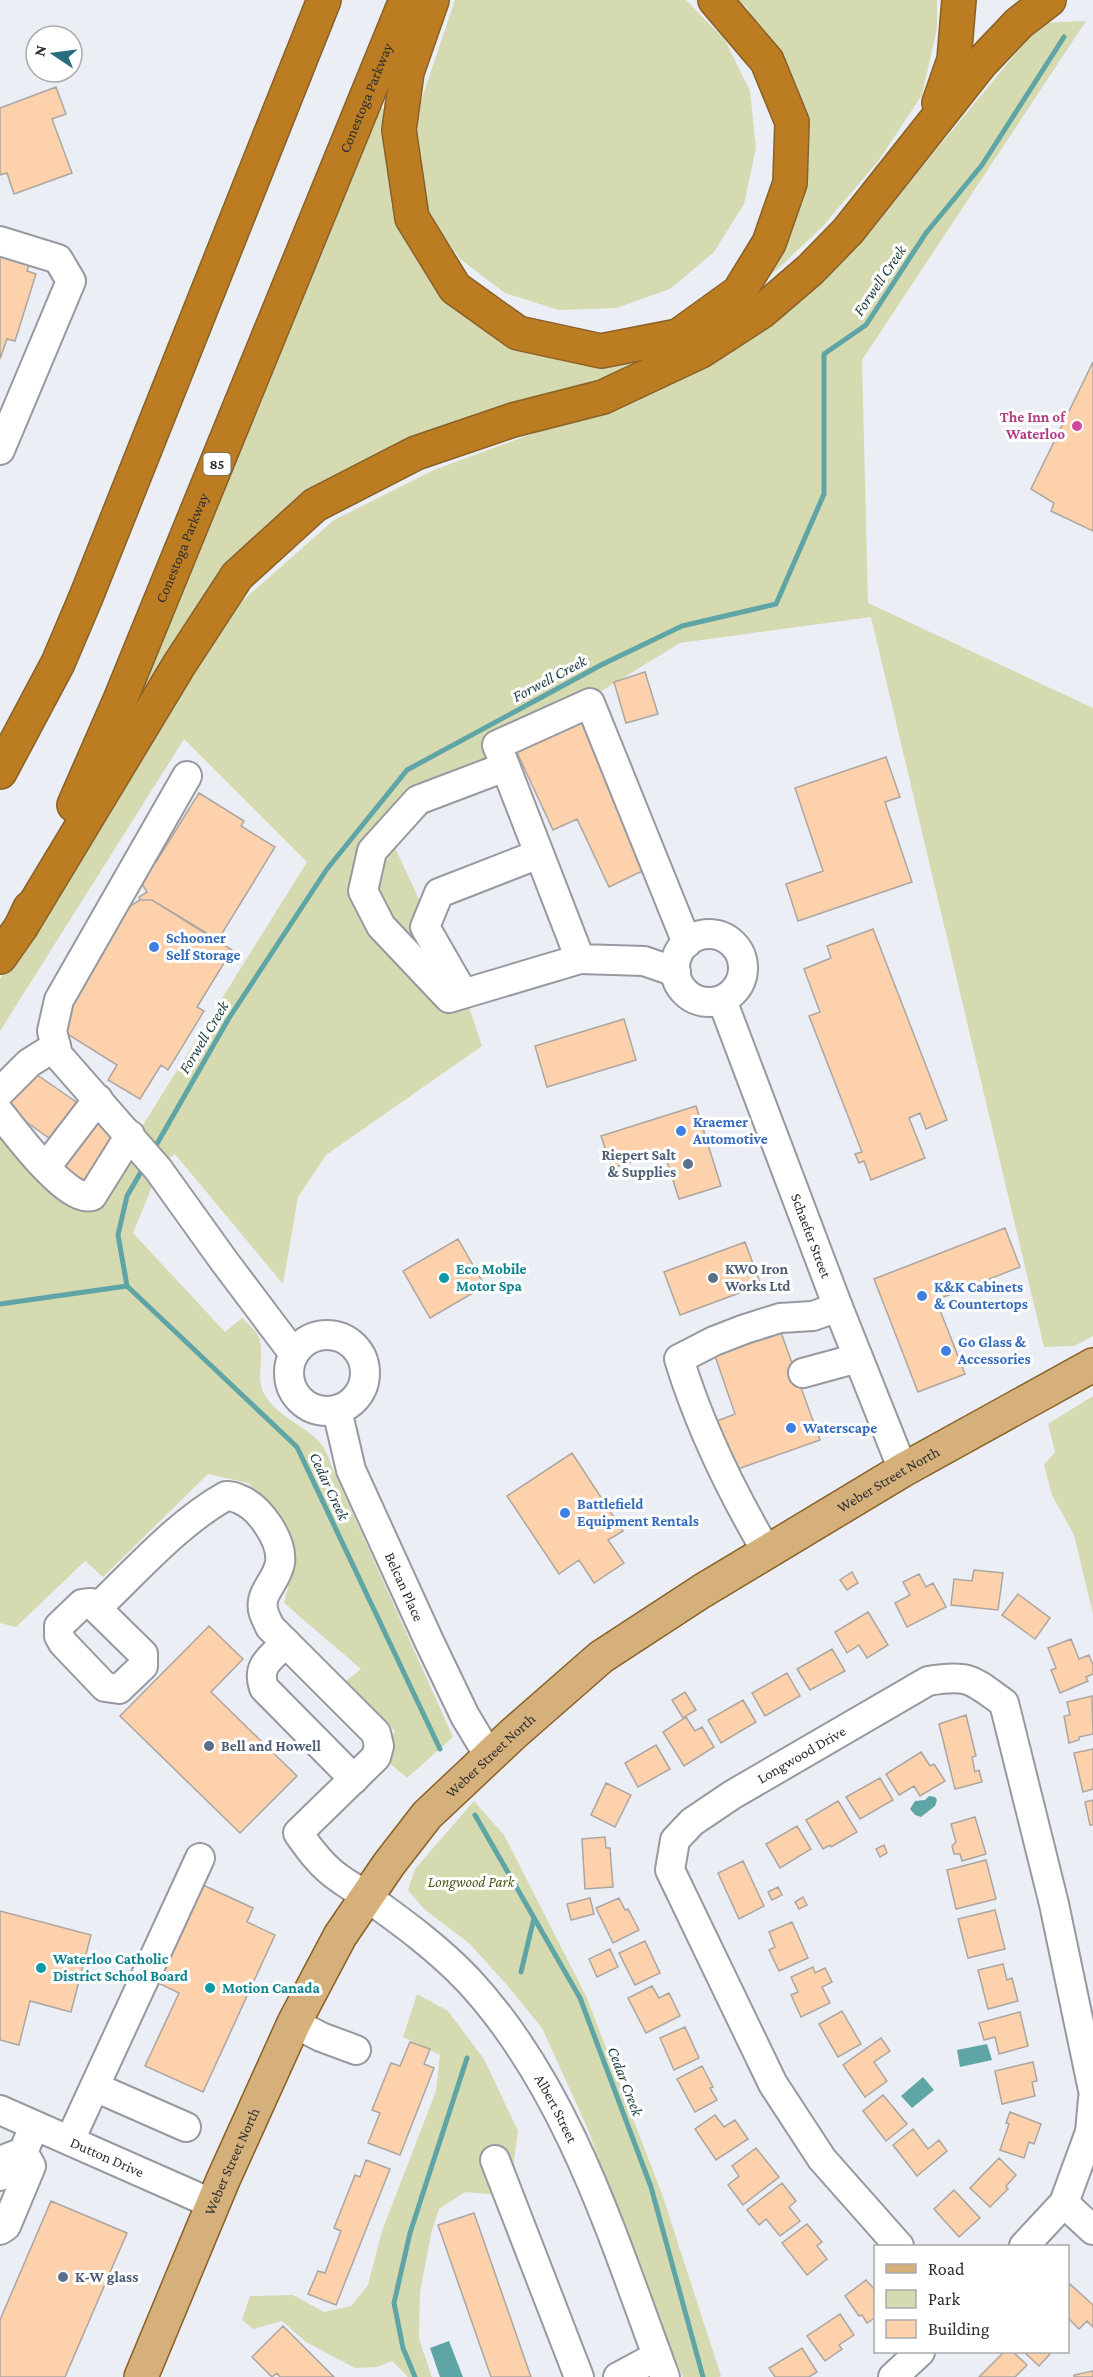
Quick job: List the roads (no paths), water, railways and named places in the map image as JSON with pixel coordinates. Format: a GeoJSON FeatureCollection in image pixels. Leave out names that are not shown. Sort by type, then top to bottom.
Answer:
{"type":"FeatureCollection","features":[{"type":"Feature","properties":{"kind":"highway"},"geometry":{"type":"LineString","coordinates":[[0,772],[58,663],[86,597],[324,0]]}},
{"type":"Feature","properties":{"kind":"highway","name":"Conestoga Parkway"},"geometry":{"type":"LineString","coordinates":[[0,957],[21,927],[120,700],[406,0]]}},
{"type":"Feature","properties":{"kind":"highway"},"geometry":{"type":"LineString","coordinates":[[432,0],[406,72],[399,130],[412,218],[455,288],[518,333],[601,351],[678,336],[739,292],[769,243],[790,183],[792,122],[767,61],[715,0]]}},
{"type":"Feature","properties":{"kind":"highway"},"geometry":{"type":"LineString","coordinates":[[906,159],[940,100],[954,60],[959,0]]}},
{"type":"Feature","properties":{"kind":"highway"},"geometry":{"type":"LineString","coordinates":[[21,927],[179,665],[237,576],[315,505],[416,453],[513,420],[603,397],[701,351],[761,312],[810,270],[848,231],[981,63],[1019,23],[1049,0]]}},
{"type":"Feature","properties":{"kind":"main road","name":"Weber Street North"},"geometry":{"type":"LineString","coordinates":[[141,2377],[213,2204],[294,2023],[340,1936],[427,1815],[489,1756],[601,1657],[767,1552],[903,1470],[1093,1365]]}},
{"type":"Feature","properties":{"kind":"street"},"geometry":{"type":"LineString","coordinates":[[0,241],[58,259],[71,281],[0,450]]}},
{"type":"Feature","properties":{"kind":"street"},"geometry":{"type":"LineString","coordinates":[[580,959],[497,745],[590,703],[687,943]]}},
{"type":"Feature","properties":{"kind":"street"},"geometry":{"type":"LineString","coordinates":[[505,767],[418,800],[372,851],[363,891],[381,926],[449,998],[580,959],[644,961],[676,972]]}},
{"type":"Feature","properties":{"kind":"street"},"geometry":{"type":"LineString","coordinates":[[187,776],[58,1000],[52,1031],[58,1054],[158,1169],[294,1354]]}},
{"type":"Feature","properties":{"kind":"street"},"geometry":{"type":"LineString","coordinates":[[463,993],[425,927],[439,893],[539,854]]}},
{"type":"Feature","properties":{"kind":"street"},"geometry":{"type":"LineString","coordinates":[[708,934],[720,936],[738,950],[743,973],[732,993],[722,1000],[712,1002],[692,998],[684,991],[676,972],[676,961],[687,943],[708,934]]}},
{"type":"Feature","properties":{"kind":"street","name":"Schaefer Street"},"geometry":{"type":"LineString","coordinates":[[722,1000],[838,1307],[903,1470]]}},
{"type":"Feature","properties":{"kind":"street"},"geometry":{"type":"LineString","coordinates":[[0,1092],[29,1063],[56,1046]]}},
{"type":"Feature","properties":{"kind":"street"},"geometry":{"type":"LineString","coordinates":[[46,1167],[98,1099]]}},
{"type":"Feature","properties":{"kind":"street"},"geometry":{"type":"LineString","coordinates":[[0,1113],[26,1147],[72,1193],[87,1198],[92,1196],[132,1137]]}},
{"type":"Feature","properties":{"kind":"street"},"geometry":{"type":"LineString","coordinates":[[767,1552],[729,1485],[688,1388],[679,1359],[714,1341],[745,1329],[780,1318],[813,1316],[838,1307]]}},
{"type":"Feature","properties":{"kind":"street"},"geometry":{"type":"LineString","coordinates":[[330,1334],[340,1336],[358,1349],[363,1359],[365,1380],[355,1399],[337,1410],[315,1410],[296,1397],[288,1376],[294,1354],[309,1339],[330,1334]]}},
{"type":"Feature","properties":{"kind":"street"},"geometry":{"type":"LineString","coordinates":[[803,1373],[858,1358]]}},
{"type":"Feature","properties":{"kind":"street","name":"Belcan Place"},"geometry":{"type":"LineString","coordinates":[[337,1410],[351,1470],[434,1652],[465,1716],[489,1756]]}},
{"type":"Feature","properties":{"kind":"street"},"geometry":{"type":"LineString","coordinates":[[97,1608],[192,1519],[226,1496],[241,1499],[260,1515],[277,1539],[280,1561],[275,1580],[263,1598],[262,1610],[270,1627],[286,1642],[376,1732],[379,1746],[376,1757],[354,1779],[264,1688],[260,1678],[262,1667],[286,1642]]}},
{"type":"Feature","properties":{"kind":"street","name":"Longwood Drive"},"geometry":{"type":"LineString","coordinates":[[897,2245],[852,2191],[822,2160],[766,2072],[670,1870],[675,1840],[692,1822],[732,1795],[928,1681],[951,1677],[972,1680],[1004,1703],[1054,1904],[1093,2090]]}},
{"type":"Feature","properties":{"kind":"street","name":"Albert Street"},"geometry":{"type":"LineString","coordinates":[[354,1779],[298,1833],[314,1855],[331,1872],[417,1934],[468,1980],[524,2049],[562,2117],[617,2248],[661,2366]]}},
{"type":"Feature","properties":{"kind":"street"},"geometry":{"type":"LineString","coordinates":[[70,2140],[200,1858]]}},
{"type":"Feature","properties":{"kind":"street"},"geometry":{"type":"LineString","coordinates":[[294,2023],[321,2037],[356,2050]]}},
{"type":"Feature","properties":{"kind":"street"},"geometry":{"type":"LineString","coordinates":[[95,2087],[186,2127]]}},
{"type":"Feature","properties":{"kind":"street"},"geometry":{"type":"LineString","coordinates":[[1026,2245],[1064,2203],[1090,2132],[1093,2099]]}},
{"type":"Feature","properties":{"kind":"street","name":"Dutton Drive"},"geometry":{"type":"LineString","coordinates":[[0,2110],[213,2204]]}},
{"type":"Feature","properties":{"kind":"street"},"geometry":{"type":"LineString","coordinates":[[0,2176],[5,2159],[23,2152],[35,2125]]}},
{"type":"Feature","properties":{"kind":"street"},"geometry":{"type":"LineString","coordinates":[[0,2230],[6,2226],[31,2166],[23,2152]]}},
{"type":"Feature","properties":{"kind":"street"},"geometry":{"type":"LineString","coordinates":[[495,2160],[579,2377]]}},
{"type":"Feature","properties":{"kind":"street"},"geometry":{"type":"LineString","coordinates":[[1064,2203],[1093,2230]]}},
{"type":"Feature","properties":{"kind":"street"},"geometry":{"type":"LineString","coordinates":[[893,2377],[919,2353]]}},
{"type":"Feature","properties":{"kind":"street"},"geometry":{"type":"LineString","coordinates":[[618,2377],[661,2366]]}},
{"type":"Feature","properties":{"kind":"water"},"geometry":{"type":"Polygon","coordinates":[[[929,1796],[937,1800],[935,1806],[921,1817],[915,1815],[910,1809],[915,1801],[925,1800],[929,1796]]]}},
{"type":"Feature","properties":{"kind":"water"},"geometry":{"type":"Polygon","coordinates":[[[987,2044],[992,2060],[960,2067],[957,2050],[987,2044]]]}},
{"type":"Feature","properties":{"kind":"water"},"geometry":{"type":"Polygon","coordinates":[[[923,2077],[934,2090],[912,2108],[901,2096],[923,2077]]]}},
{"type":"Feature","properties":{"kind":"water"},"geometry":{"type":"Polygon","coordinates":[[[449,2341],[463,2377],[440,2377],[430,2348],[449,2341]]]}},
{"type":"Feature","properties":{"kind":"waterway","name":"Forwell Creek"},"geometry":{"type":"LineString","coordinates":[[154,1149],[229,1018],[327,869],[407,770],[601,665],[682,626],[776,604],[824,494],[824,354],[866,325],[926,233],[982,165],[1064,37]]}},
{"type":"Feature","properties":{"kind":"waterway","name":"Forwell Creek"},"geometry":{"type":"LineString","coordinates":[[127,1286],[118,1235],[127,1196],[145,1165]]}},
{"type":"Feature","properties":{"kind":"waterway","name":"Cedar Creek"},"geometry":{"type":"LineString","coordinates":[[127,1286],[297,1447],[440,1749]]}},
{"type":"Feature","properties":{"kind":"waterway","name":"Forwell Creek"},"geometry":{"type":"LineString","coordinates":[[0,1304],[127,1286]]}},
{"type":"Feature","properties":{"kind":"waterway","name":"Cedar Creek"},"geometry":{"type":"LineString","coordinates":[[475,1815],[580,1998],[651,2187],[703,2377]]}},
{"type":"Feature","properties":{"kind":"waterway"},"geometry":{"type":"LineString","coordinates":[[521,1972],[534,1918]]}},
{"type":"Feature","properties":{"kind":"waterway"},"geometry":{"type":"LineString","coordinates":[[415,2377],[403,2348],[394,2303],[410,2233],[467,2058]]}},
{"type":"Feature","properties":{"kind":"place","name":"The Inn of Waterloo"},"geometry":{"type":"Point","coordinates":[1077,426]}},
{"type":"Feature","properties":{"kind":"place","name":"Schooner Self Storage"},"geometry":{"type":"Point","coordinates":[154,947]}},
{"type":"Feature","properties":{"kind":"place","name":"Kraemer Automotive"},"geometry":{"type":"Point","coordinates":[681,1131]}},
{"type":"Feature","properties":{"kind":"place","name":"Riepert Salt & Supplies"},"geometry":{"type":"Point","coordinates":[688,1164]}},
{"type":"Feature","properties":{"kind":"place","name":"Eco Mobile Motor Spa"},"geometry":{"type":"Point","coordinates":[444,1278]}},
{"type":"Feature","properties":{"kind":"place","name":"KWO Iron Works Ltd"},"geometry":{"type":"Point","coordinates":[713,1278]}},
{"type":"Feature","properties":{"kind":"place","name":"K&K Cabinets & Countertops"},"geometry":{"type":"Point","coordinates":[922,1296]}},
{"type":"Feature","properties":{"kind":"place","name":"Go Glass & Accessories"},"geometry":{"type":"Point","coordinates":[946,1351]}},
{"type":"Feature","properties":{"kind":"place","name":"Waterscape"},"geometry":{"type":"Point","coordinates":[791,1428]}},
{"type":"Feature","properties":{"kind":"place","name":"Battlefield Equipment Rentals"},"geometry":{"type":"Point","coordinates":[565,1513]}},
{"type":"Feature","properties":{"kind":"place","name":"Bell and Howell"},"geometry":{"type":"Point","coordinates":[209,1746]}},
{"type":"Feature","properties":{"kind":"place","name":"Waterloo Catholic District School Board"},"geometry":{"type":"Point","coordinates":[41,1968]}},
{"type":"Feature","properties":{"kind":"place","name":"Motion Canada"},"geometry":{"type":"Point","coordinates":[210,1988]}},
{"type":"Feature","properties":{"kind":"place","name":"K-W glass"},"geometry":{"type":"Point","coordinates":[63,2277]}},
{"type":"Feature","properties":{"kind":"park label","name":"Longwood Park"},"geometry":{"type":"Point","coordinates":[471,1882]}}]}
